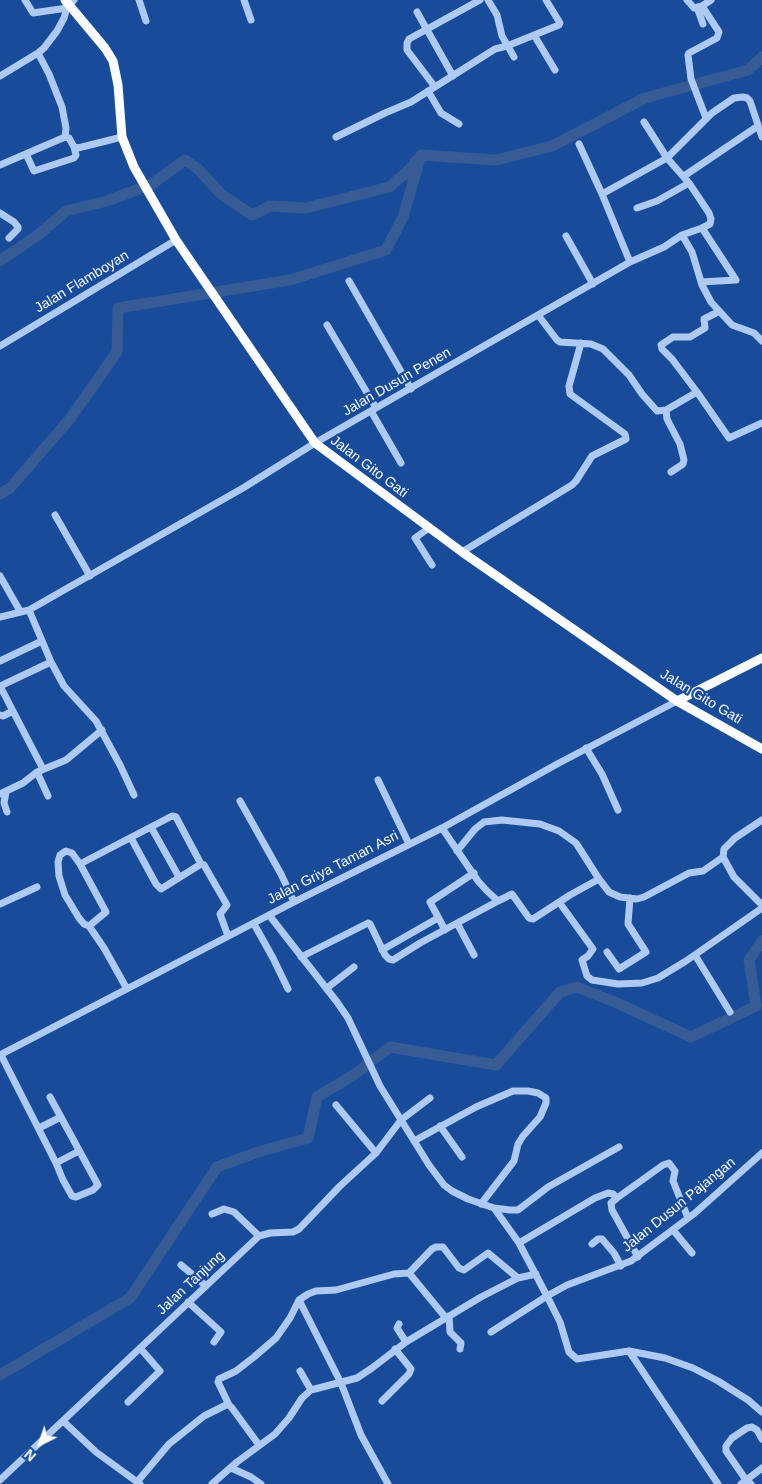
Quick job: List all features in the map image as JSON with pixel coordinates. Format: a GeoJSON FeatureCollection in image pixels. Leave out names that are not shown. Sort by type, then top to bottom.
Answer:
{"type":"FeatureCollection","features":[{"type":"Feature","properties":{"kind":"main road","name":"Jalan Gito Gati"},"geometry":{"type":"LineString","coordinates":[[69,3],[105,48],[112,61],[118,85],[122,136],[134,167],[176,240],[315,443],[462,552],[677,701],[762,749]]}},
{"type":"Feature","properties":{"kind":"main road"},"geometry":{"type":"LineString","coordinates":[[677,701],[762,658]]}},
{"type":"Feature","properties":{"kind":"street"},"geometry":{"type":"LineString","coordinates":[[25,0],[33,13],[69,3]]}},
{"type":"Feature","properties":{"kind":"street"},"geometry":{"type":"LineString","coordinates":[[139,0],[146,21]]}},
{"type":"Feature","properties":{"kind":"street"},"geometry":{"type":"LineString","coordinates":[[244,0],[251,20]]}},
{"type":"Feature","properties":{"kind":"street"},"geometry":{"type":"LineString","coordinates":[[459,124],[441,113],[431,89],[406,47],[409,39],[480,0]]}},
{"type":"Feature","properties":{"kind":"street"},"geometry":{"type":"LineString","coordinates":[[488,0],[497,15],[502,36],[514,57]]}},
{"type":"Feature","properties":{"kind":"street"},"geometry":{"type":"LineString","coordinates":[[336,137],[411,102],[495,49],[559,25],[560,23],[546,0]]}},
{"type":"Feature","properties":{"kind":"street"},"geometry":{"type":"LineString","coordinates":[[687,0],[692,7],[699,7],[711,0]]}},
{"type":"Feature","properties":{"kind":"street"},"geometry":{"type":"LineString","coordinates":[[0,76],[38,54],[57,31],[69,3]]}},
{"type":"Feature","properties":{"kind":"street"},"geometry":{"type":"LineString","coordinates":[[699,7],[703,24]]}},
{"type":"Feature","properties":{"kind":"street"},"geometry":{"type":"LineString","coordinates":[[699,7],[713,20],[719,34],[717,38],[688,54],[691,80],[706,118]]}},
{"type":"Feature","properties":{"kind":"street"},"geometry":{"type":"LineString","coordinates":[[417,12],[453,76]]}},
{"type":"Feature","properties":{"kind":"street"},"geometry":{"type":"LineString","coordinates":[[534,35],[554,70]]}},
{"type":"Feature","properties":{"kind":"street"},"geometry":{"type":"LineString","coordinates":[[38,54],[49,74],[62,107],[66,128],[65,137]]}},
{"type":"Feature","properties":{"kind":"street"},"geometry":{"type":"LineString","coordinates":[[602,194],[667,158],[706,118],[734,98],[743,97],[750,101],[762,137]]}},
{"type":"Feature","properties":{"kind":"street"},"geometry":{"type":"LineString","coordinates":[[644,122],[667,158],[689,183],[711,219],[710,224],[702,228],[736,280],[703,286]]}},
{"type":"Feature","properties":{"kind":"street"},"geometry":{"type":"LineString","coordinates":[[684,176],[758,126]]}},
{"type":"Feature","properties":{"kind":"street"},"geometry":{"type":"LineString","coordinates":[[74,147],[78,148],[122,136]]}},
{"type":"Feature","properties":{"kind":"street"},"geometry":{"type":"LineString","coordinates":[[26,154],[34,171],[74,158],[76,155],[74,147],[69,138],[65,137]]}},
{"type":"Feature","properties":{"kind":"street"},"geometry":{"type":"LineString","coordinates":[[0,165],[65,137]]}},
{"type":"Feature","properties":{"kind":"street"},"geometry":{"type":"LineString","coordinates":[[579,144],[630,262]]}},
{"type":"Feature","properties":{"kind":"street"},"geometry":{"type":"LineString","coordinates":[[637,208],[657,201],[689,183]]}},
{"type":"Feature","properties":{"kind":"street"},"geometry":{"type":"LineString","coordinates":[[0,213],[14,222],[18,228],[9,238]]}},
{"type":"Feature","properties":{"kind":"street","name":"Jalan Dusun Penen"},"geometry":{"type":"LineString","coordinates":[[0,617],[29,610],[630,262],[664,247],[682,235],[702,228]]}},
{"type":"Feature","properties":{"kind":"street"},"geometry":{"type":"LineString","coordinates":[[682,235],[692,252],[703,286],[718,312],[732,325],[754,333],[762,341]]}},
{"type":"Feature","properties":{"kind":"street"},"geometry":{"type":"LineString","coordinates":[[566,236],[593,284]]}},
{"type":"Feature","properties":{"kind":"street","name":"Jalan Flamboyan"},"geometry":{"type":"LineString","coordinates":[[0,346],[176,240]]}},
{"type":"Feature","properties":{"kind":"street"},"geometry":{"type":"LineString","coordinates":[[350,281],[411,389]]}},
{"type":"Feature","properties":{"kind":"street"},"geometry":{"type":"LineString","coordinates":[[718,312],[704,319],[705,328],[690,338],[674,337],[661,345],[661,348],[672,359],[697,392],[729,438],[762,423]]}},
{"type":"Feature","properties":{"kind":"street"},"geometry":{"type":"LineString","coordinates":[[538,315],[557,340],[565,343],[595,345],[608,353],[629,375],[655,410],[660,412],[666,410],[697,392]]}},
{"type":"Feature","properties":{"kind":"street"},"geometry":{"type":"LineString","coordinates":[[327,325],[401,463]]}},
{"type":"Feature","properties":{"kind":"street"},"geometry":{"type":"LineString","coordinates":[[462,552],[572,484],[576,481],[592,456],[626,439],[625,434],[570,394],[569,386],[580,343]]}},
{"type":"Feature","properties":{"kind":"street"},"geometry":{"type":"LineString","coordinates":[[666,410],[668,419],[680,444],[684,460],[682,464],[671,472]]}},
{"type":"Feature","properties":{"kind":"street"},"geometry":{"type":"LineString","coordinates":[[55,515],[90,576]]}},
{"type":"Feature","properties":{"kind":"street"},"geometry":{"type":"LineString","coordinates":[[429,528],[416,538],[432,565]]}},
{"type":"Feature","properties":{"kind":"street"},"geometry":{"type":"LineString","coordinates":[[0,576],[20,611]]}},
{"type":"Feature","properties":{"kind":"street"},"geometry":{"type":"LineString","coordinates":[[29,610],[51,662],[69,693],[89,711],[102,730],[134,795]]}},
{"type":"Feature","properties":{"kind":"street"},"geometry":{"type":"LineString","coordinates":[[0,661],[42,641]]}},
{"type":"Feature","properties":{"kind":"street"},"geometry":{"type":"LineString","coordinates":[[48,796],[40,770],[0,686],[51,662]]}},
{"type":"Feature","properties":{"kind":"street","name":"Jalan Griya Taman Asri"},"geometry":{"type":"LineString","coordinates":[[0,1055],[294,902],[442,828],[586,748],[677,701]]}},
{"type":"Feature","properties":{"kind":"street"},"geometry":{"type":"LineString","coordinates":[[0,715],[3,716],[13,711]]}},
{"type":"Feature","properties":{"kind":"street"},"geometry":{"type":"LineString","coordinates":[[7,812],[3,793],[23,783],[40,770],[55,766],[66,760],[102,730]]}},
{"type":"Feature","properties":{"kind":"street"},"geometry":{"type":"LineString","coordinates":[[586,748],[602,774],[618,810]]}},
{"type":"Feature","properties":{"kind":"street"},"geometry":{"type":"LineString","coordinates":[[378,780],[409,844]]}},
{"type":"Feature","properties":{"kind":"street"},"geometry":{"type":"LineString","coordinates":[[240,801],[281,874],[294,902]]}},
{"type":"Feature","properties":{"kind":"street"},"geometry":{"type":"LineString","coordinates":[[80,864],[169,816],[174,816],[200,864],[161,889],[130,838]]}},
{"type":"Feature","properties":{"kind":"street"},"geometry":{"type":"LineString","coordinates":[[457,851],[475,829],[484,822],[502,820],[540,824],[559,831],[576,843],[609,892],[620,897],[637,899],[689,873],[702,871],[723,857]]}},
{"type":"Feature","properties":{"kind":"street"},"geometry":{"type":"LineString","coordinates":[[559,902],[593,949],[582,960],[585,972],[592,980],[618,984],[642,983],[658,978],[695,955],[762,906],[734,877],[723,857],[724,849],[730,843],[762,820]]}},
{"type":"Feature","properties":{"kind":"street"},"geometry":{"type":"LineString","coordinates":[[151,827],[180,877]]}},
{"type":"Feature","properties":{"kind":"street"},"geometry":{"type":"LineString","coordinates":[[442,828],[478,881],[498,901]]}},
{"type":"Feature","properties":{"kind":"street"},"geometry":{"type":"LineString","coordinates":[[89,926],[106,912],[77,858],[72,853],[66,851],[60,855],[58,862],[59,876],[65,895],[79,918],[84,924],[89,926],[104,948],[127,989]]}},
{"type":"Feature","properties":{"kind":"street"},"geometry":{"type":"LineString","coordinates":[[204,865],[227,905],[220,914],[228,936]]}},
{"type":"Feature","properties":{"kind":"street"},"geometry":{"type":"LineString","coordinates":[[445,930],[430,903],[431,901],[474,873]]}},
{"type":"Feature","properties":{"kind":"street"},"geometry":{"type":"LineString","coordinates":[[301,958],[370,924],[382,950],[389,960],[393,960],[512,894],[529,918],[533,919],[599,879]]}},
{"type":"Feature","properties":{"kind":"street"},"geometry":{"type":"LineString","coordinates":[[0,904],[37,887]]}},
{"type":"Feature","properties":{"kind":"street"},"geometry":{"type":"LineString","coordinates":[[607,952],[619,968],[646,952],[628,924],[630,898]]}},
{"type":"Feature","properties":{"kind":"street"},"geometry":{"type":"LineString","coordinates":[[269,915],[301,958],[327,988],[348,1018],[380,1086],[429,1165],[444,1185],[452,1191],[468,1200],[494,1208],[518,1210],[548,1187],[619,1147]]}},
{"type":"Feature","properties":{"kind":"street"},"geometry":{"type":"LineString","coordinates":[[382,950],[438,918]]}},
{"type":"Feature","properties":{"kind":"street"},"geometry":{"type":"LineString","coordinates":[[457,923],[474,955]]}},
{"type":"Feature","properties":{"kind":"street"},"geometry":{"type":"LineString","coordinates":[[254,924],[288,989]]}},
{"type":"Feature","properties":{"kind":"street"},"geometry":{"type":"LineString","coordinates":[[695,955],[730,1012]]}},
{"type":"Feature","properties":{"kind":"street"},"geometry":{"type":"LineString","coordinates":[[327,988],[354,967]]}},
{"type":"Feature","properties":{"kind":"street"},"geometry":{"type":"LineString","coordinates":[[0,1055],[39,1128],[72,1196],[76,1197],[93,1190],[98,1185],[50,1097]]}},
{"type":"Feature","properties":{"kind":"street"},"geometry":{"type":"LineString","coordinates":[[414,1141],[476,1107],[513,1091],[538,1093],[546,1098],[546,1104],[540,1117],[518,1144],[514,1161],[481,1204]]}},
{"type":"Feature","properties":{"kind":"street"},"geometry":{"type":"LineString","coordinates":[[212,1214],[224,1208],[234,1212],[259,1236],[270,1233],[293,1232],[300,1229],[340,1186],[376,1153],[401,1120],[430,1098]]}},
{"type":"Feature","properties":{"kind":"street"},"geometry":{"type":"LineString","coordinates":[[336,1105],[376,1153]]}},
{"type":"Feature","properties":{"kind":"street"},"geometry":{"type":"LineString","coordinates":[[39,1128],[61,1117]]}},
{"type":"Feature","properties":{"kind":"street"},"geometry":{"type":"LineString","coordinates":[[440,1126],[462,1157]]}},
{"type":"Feature","properties":{"kind":"street"},"geometry":{"type":"LineString","coordinates":[[56,1163],[79,1151]]}},
{"type":"Feature","properties":{"kind":"street","name":"Jalan Dusun Pajangan"},"geometry":{"type":"LineString","coordinates":[[491,1332],[567,1285],[621,1266],[638,1257],[688,1218],[762,1153]]}},
{"type":"Feature","properties":{"kind":"street"},"geometry":{"type":"LineString","coordinates":[[638,1257],[610,1203],[669,1163],[675,1171],[673,1182],[688,1218]]}},
{"type":"Feature","properties":{"kind":"street"},"geometry":{"type":"LineString","coordinates":[[519,1243],[602,1194],[613,1194],[617,1198]]}},
{"type":"Feature","properties":{"kind":"street"},"geometry":{"type":"LineString","coordinates":[[494,1208],[519,1243],[536,1274],[560,1322],[572,1356],[582,1359],[628,1352],[665,1358],[693,1368],[718,1381],[748,1400],[762,1412]]}},
{"type":"Feature","properties":{"kind":"street"},"geometry":{"type":"LineString","coordinates":[[673,1230],[692,1253]]}},
{"type":"Feature","properties":{"kind":"street","name":"Jalan Tanjung"},"geometry":{"type":"LineString","coordinates":[[0,1480],[259,1236]]}},
{"type":"Feature","properties":{"kind":"street"},"geometry":{"type":"LineString","coordinates":[[592,1244],[598,1239],[602,1239],[614,1253],[621,1266]]}},
{"type":"Feature","properties":{"kind":"street"},"geometry":{"type":"LineString","coordinates":[[259,1445],[229,1405],[218,1382],[219,1379],[236,1371],[254,1358],[276,1338],[290,1318],[299,1300],[316,1291],[336,1290],[387,1275],[409,1273],[436,1247],[442,1247],[459,1268],[464,1270],[488,1253],[518,1278]]}},
{"type":"Feature","properties":{"kind":"street"},"geometry":{"type":"LineString","coordinates":[[181,1265],[206,1286]]}},
{"type":"Feature","properties":{"kind":"street"},"geometry":{"type":"LineString","coordinates":[[409,1273],[447,1317],[450,1332],[461,1343],[460,1349]]}},
{"type":"Feature","properties":{"kind":"street"},"geometry":{"type":"LineString","coordinates":[[212,1484],[282,1427],[296,1406],[311,1390],[357,1378],[395,1349],[488,1293],[518,1278],[536,1274]]}},
{"type":"Feature","properties":{"kind":"street"},"geometry":{"type":"LineString","coordinates":[[299,1300],[341,1383],[361,1435],[388,1484]]}},
{"type":"Feature","properties":{"kind":"street"},"geometry":{"type":"LineString","coordinates":[[188,1302],[221,1332],[214,1342]]}},
{"type":"Feature","properties":{"kind":"street"},"geometry":{"type":"LineString","coordinates":[[400,1324],[397,1328],[406,1342]]}},
{"type":"Feature","properties":{"kind":"street"},"geometry":{"type":"LineString","coordinates":[[128,1402],[160,1371],[140,1348]]}},
{"type":"Feature","properties":{"kind":"street"},"geometry":{"type":"LineString","coordinates":[[382,1401],[409,1374],[410,1369],[395,1349]]}},
{"type":"Feature","properties":{"kind":"street"},"geometry":{"type":"LineString","coordinates":[[628,1352],[718,1484]]}},
{"type":"Feature","properties":{"kind":"street"},"geometry":{"type":"LineString","coordinates":[[300,1372],[311,1390]]}},
{"type":"Feature","properties":{"kind":"street"},"geometry":{"type":"LineString","coordinates":[[63,1421],[96,1452],[139,1483],[169,1444],[204,1416],[229,1405]]}},
{"type":"Feature","properties":{"kind":"street"},"geometry":{"type":"LineString","coordinates":[[762,1439],[757,1430],[752,1427],[747,1428],[732,1438],[726,1446],[726,1451],[746,1483],[762,1468]]}},
{"type":"Feature","properties":{"kind":"street"},"geometry":{"type":"LineString","coordinates":[[231,1468],[261,1484]]}},
{"type":"Feature","properties":{"kind":"waterway"},"geometry":{"type":"LineString","coordinates":[[0,494],[10,488],[69,420],[117,352],[118,308],[290,280],[386,250],[403,217],[421,155],[496,160],[552,146],[645,98],[748,70],[762,57]]}},
{"type":"Feature","properties":{"kind":"waterway"},"geometry":{"type":"LineString","coordinates":[[0,261],[38,235],[66,211],[107,201],[152,184],[185,160],[198,169],[221,194],[252,215],[270,206],[306,208],[389,187],[408,171],[417,160]]}},
{"type":"Feature","properties":{"kind":"waterway"},"geometry":{"type":"LineString","coordinates":[[0,1375],[130,1298],[217,1167],[258,1152],[308,1138],[317,1097],[355,1074],[390,1047],[496,1065],[560,992],[577,987],[691,1037],[756,1006],[749,960],[762,941]]}}]}
